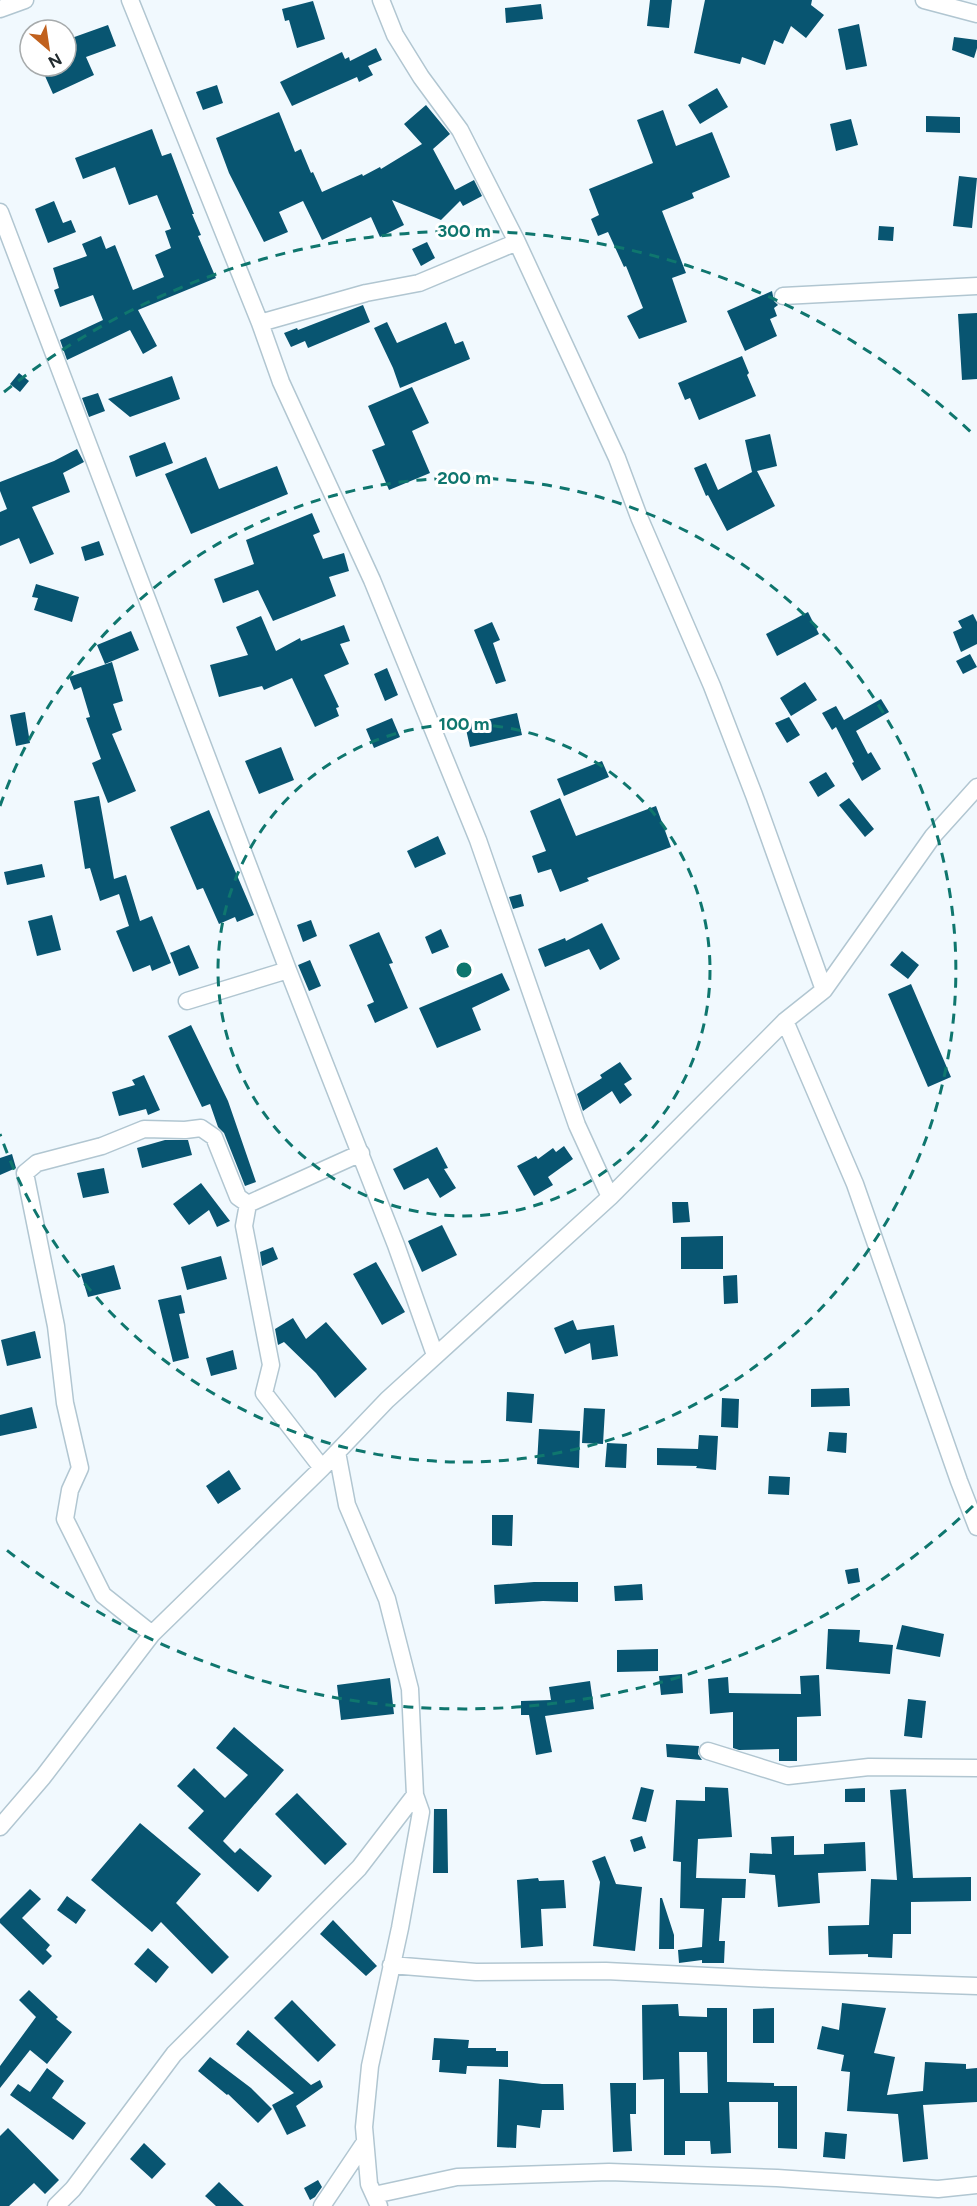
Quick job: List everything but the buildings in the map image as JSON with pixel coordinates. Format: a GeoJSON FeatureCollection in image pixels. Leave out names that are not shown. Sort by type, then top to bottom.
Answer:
{"type":"FeatureCollection","features":[{"type":"Feature","properties":{"kind":"street"},"geometry":{"type":"LineString","coordinates":[[0,9],[25,0]]}},
{"type":"Feature","properties":{"kind":"street"},"geometry":{"type":"LineString","coordinates":[[130,0],[260,323],[281,382],[372,580],[478,840],[577,1125],[610,1197]]}},
{"type":"Feature","properties":{"kind":"street"},"geometry":{"type":"LineString","coordinates":[[381,0],[395,35],[421,77],[460,130],[517,242],[617,458],[639,517],[712,686],[824,990]]}},
{"type":"Feature","properties":{"kind":"street"},"geometry":{"type":"LineString","coordinates":[[924,0],[977,14]]}},
{"type":"Feature","properties":{"kind":"street"},"geometry":{"type":"LineString","coordinates":[[0,212],[288,970],[361,1153],[435,1355]]}},
{"type":"Feature","properties":{"kind":"street"},"geometry":{"type":"LineString","coordinates":[[260,323],[366,293],[419,283],[517,242]]}},
{"type":"Feature","properties":{"kind":"street"},"geometry":{"type":"LineString","coordinates":[[783,296],[977,286]]}},
{"type":"Feature","properties":{"kind":"street"},"geometry":{"type":"LineString","coordinates":[[0,1827],[43,1777],[152,1634],[435,1355],[610,1197],[785,1021],[824,990],[933,836],[977,787]]}},
{"type":"Feature","properties":{"kind":"street"},"geometry":{"type":"LineString","coordinates":[[187,1001],[288,970]]}},
{"type":"Feature","properties":{"kind":"street"},"geometry":{"type":"LineString","coordinates":[[785,1021],[855,1184],[977,1527]]}},
{"type":"Feature","properties":{"kind":"street"},"geometry":{"type":"LineString","coordinates":[[152,1634],[102,1595],[65,1519],[70,1490],[80,1468],[64,1403],[56,1326],[25,1173],[37,1163],[102,1146],[144,1129],[201,1128],[214,1137],[238,1197],[248,1204]]}},
{"type":"Feature","properties":{"kind":"street"},"geometry":{"type":"LineString","coordinates":[[248,1204],[361,1153]]}},
{"type":"Feature","properties":{"kind":"street"},"geometry":{"type":"LineString","coordinates":[[248,1204],[244,1226],[271,1365],[264,1393],[322,1468]]}},
{"type":"Feature","properties":{"kind":"street"},"geometry":{"type":"LineString","coordinates":[[337,1452],[347,1504],[387,1599],[410,1689],[415,1795],[420,1812],[370,2066],[364,2127],[369,2184],[376,2201],[457,2177],[609,2172],[777,2178],[938,2189],[977,2186]]}},
{"type":"Feature","properties":{"kind":"street"},"geometry":{"type":"LineString","coordinates":[[708,1750],[788,1776],[869,1767],[977,1768]]}},
{"type":"Feature","properties":{"kind":"street"},"geometry":{"type":"LineString","coordinates":[[56,2206],[73,2189],[174,2054],[359,1868],[415,1795]]}},
{"type":"Feature","properties":{"kind":"street"},"geometry":{"type":"LineString","coordinates":[[391,1965],[476,1972],[606,1971],[977,1986]]}},
{"type":"Feature","properties":{"kind":"street"},"geometry":{"type":"LineString","coordinates":[[322,2206],[365,2142]]}}]}
